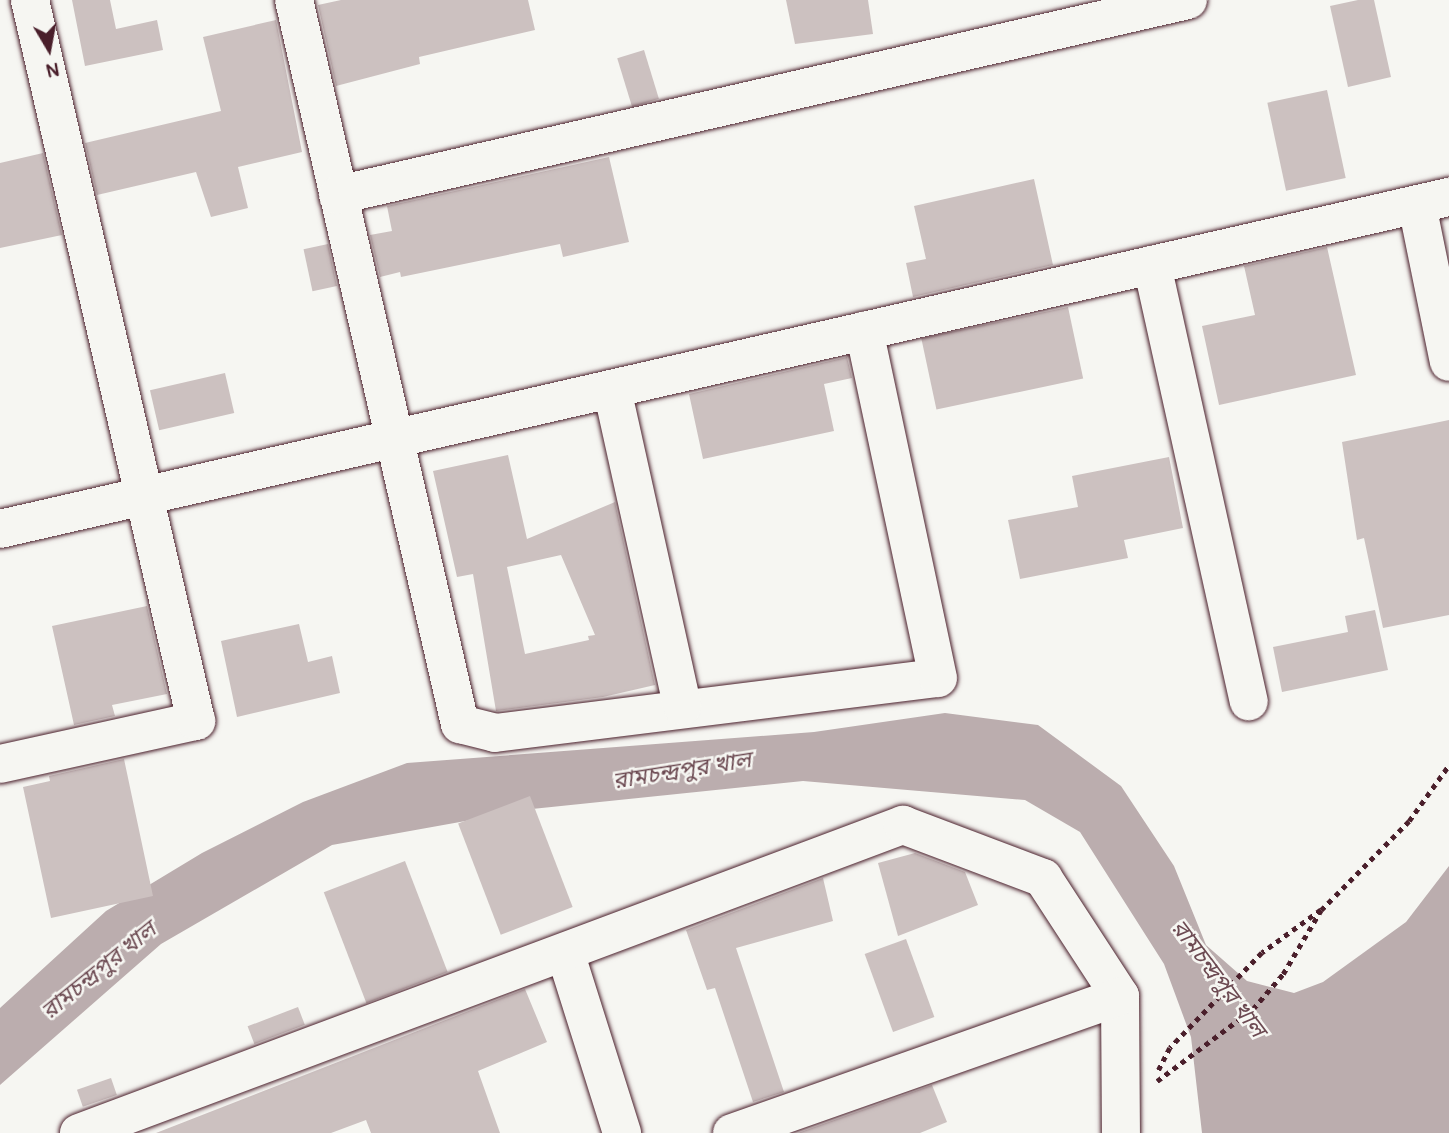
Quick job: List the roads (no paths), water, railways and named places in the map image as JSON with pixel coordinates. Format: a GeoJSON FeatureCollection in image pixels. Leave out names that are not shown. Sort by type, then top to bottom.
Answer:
{"type":"FeatureCollection","features":[{"type":"Feature","properties":{"kind":"street"},"geometry":{"type":"LineString","coordinates":[[0,764],[196,721],[30,0]]}},
{"type":"Feature","properties":{"kind":"street"},"geometry":{"type":"LineString","coordinates":[[294,0],[460,724],[495,733],[682,706],[938,678],[864,331]]}},
{"type":"Feature","properties":{"kind":"street"},"geometry":{"type":"LineString","coordinates":[[338,195],[1188,0]]}},
{"type":"Feature","properties":{"kind":"street"},"geometry":{"type":"LineString","coordinates":[[0,529],[1433,201],[1449,362]]}},
{"type":"Feature","properties":{"kind":"street"},"geometry":{"type":"LineString","coordinates":[[1152,265],[1249,701]]}},
{"type":"Feature","properties":{"kind":"street"},"geometry":{"type":"LineString","coordinates":[[612,389],[682,706]]}},
{"type":"Feature","properties":{"kind":"street"},"geometry":{"type":"LineString","coordinates":[[79,1133],[903,825],[1043,878],[1120,996],[1121,1133]]}},
{"type":"Feature","properties":{"kind":"street"},"geometry":{"type":"LineString","coordinates":[[565,952],[622,1133]]}},
{"type":"Feature","properties":{"kind":"street"},"geometry":{"type":"LineString","coordinates":[[732,1133],[1120,996]]}},
{"type":"Feature","properties":{"kind":"water","name":"রামচন্দ্রপুর খাল"},"geometry":{"type":"Polygon","coordinates":[[[945,713],[1038,725],[1121,786],[1174,866],[1206,945],[1247,981],[1294,993],[1323,982],[1406,922],[1449,866],[1449,1133],[1202,1133],[1191,1037],[1164,964],[1080,832],[1025,800],[803,781],[532,809],[332,845],[161,944],[0,1085],[0,1008],[106,911],[202,853],[303,802],[407,763],[814,732],[945,713]]]}}]}
